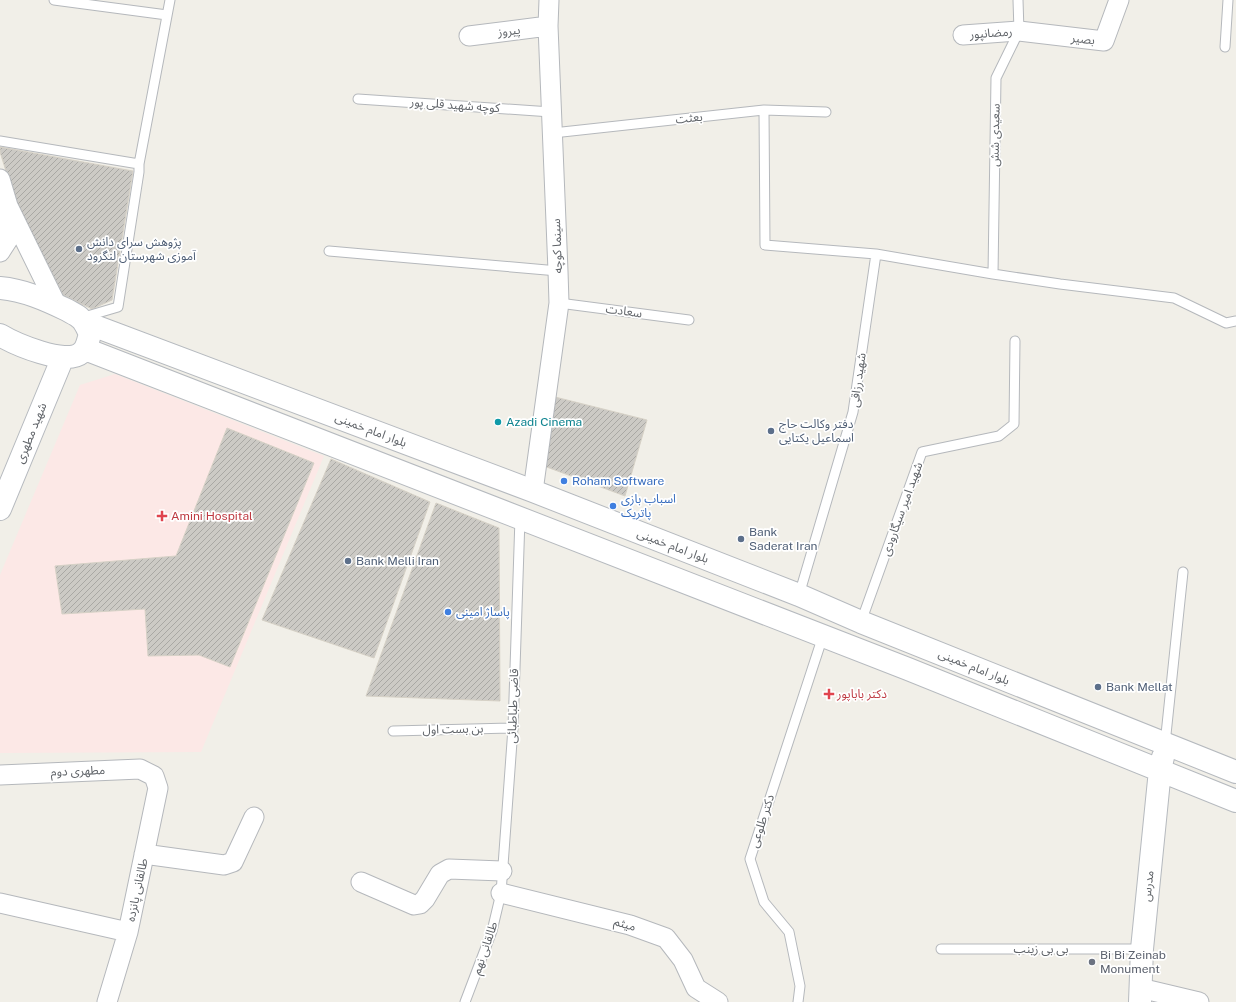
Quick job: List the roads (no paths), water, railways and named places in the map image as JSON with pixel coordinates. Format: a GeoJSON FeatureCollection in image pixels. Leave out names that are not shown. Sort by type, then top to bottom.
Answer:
{"type":"FeatureCollection","features":[{"type":"Feature","properties":{"kind":"main road","name":"بلوار امام خمینی"},"geometry":{"type":"LineString","coordinates":[[0,288],[21,292],[39,298],[58,306],[82,320],[533,491],[799,595],[861,622],[1236,772]]}},
{"type":"Feature","properties":{"kind":"main road"},"geometry":{"type":"LineString","coordinates":[[0,335],[11,342],[38,353],[75,357],[85,349],[90,334],[82,320]]}},
{"type":"Feature","properties":{"kind":"main road"},"geometry":{"type":"LineString","coordinates":[[85,349],[823,636],[1236,801]]}},
{"type":"Feature","properties":{"kind":"main road","name":"شهید مطهری"},"geometry":{"type":"LineString","coordinates":[[0,509],[63,356]]}},
{"type":"Feature","properties":{"kind":"main road","name":"مدرس"},"geometry":{"type":"LineString","coordinates":[[1140,995],[1142,949],[1160,770],[1165,744]]}},
{"type":"Feature","properties":{"kind":"street","name":"سینما کوچه"},"geometry":{"type":"LineString","coordinates":[[533,491],[559,303],[548,26],[549,0]]}},
{"type":"Feature","properties":{"kind":"street","name":"بصیر"},"geometry":{"type":"LineString","coordinates":[[1019,31],[1104,41],[1119,0]]}},
{"type":"Feature","properties":{"kind":"street","name":"پیروز"},"geometry":{"type":"LineString","coordinates":[[470,36],[548,26]]}},
{"type":"Feature","properties":{"kind":"street","name":"رمضانپور"},"geometry":{"type":"LineString","coordinates":[[963,35],[1019,31]]}},
{"type":"Feature","properties":{"kind":"street"},"geometry":{"type":"LineString","coordinates":[[0,179],[8,206],[58,306]]}},
{"type":"Feature","properties":{"kind":"street"},"geometry":{"type":"LineString","coordinates":[[0,252],[9,238],[8,206]]}},
{"type":"Feature","properties":{"kind":"street","name":"مطهری دوم"},"geometry":{"type":"LineString","coordinates":[[0,775],[140,769],[154,776]]}},
{"type":"Feature","properties":{"kind":"street","name":"طالقانی پانزده"},"geometry":{"type":"LineString","coordinates":[[106,1002],[128,932],[158,788],[154,776]]}},
{"type":"Feature","properties":{"kind":"street"},"geometry":{"type":"LineString","coordinates":[[144,854],[224,865],[233,862],[254,817]]}},
{"type":"Feature","properties":{"kind":"street"},"geometry":{"type":"LineString","coordinates":[[361,882],[414,906],[420,904],[425,899],[440,874],[449,869],[502,871]]}},
{"type":"Feature","properties":{"kind":"street","name":"میثم"},"geometry":{"type":"LineString","coordinates":[[501,893],[630,925],[666,938],[683,960],[696,988],[718,1002]]}},
{"type":"Feature","properties":{"kind":"street"},"geometry":{"type":"LineString","coordinates":[[0,903],[128,932]]}},
{"type":"Feature","properties":{"kind":"street"},"geometry":{"type":"LineString","coordinates":[[1140,995],[1199,1002]]}},
{"type":"Feature","properties":{"kind":"lane"},"geometry":{"type":"LineString","coordinates":[[54,0],[168,15]]}},
{"type":"Feature","properties":{"kind":"lane"},"geometry":{"type":"LineString","coordinates":[[82,320],[118,307],[139,164],[170,0]]}},
{"type":"Feature","properties":{"kind":"lane","name":"سعیدی شش"},"geometry":{"type":"LineString","coordinates":[[993,274],[996,78],[1019,31],[1018,0]]}},
{"type":"Feature","properties":{"kind":"lane"},"geometry":{"type":"LineString","coordinates":[[1225,47],[1228,0]]}},
{"type":"Feature","properties":{"kind":"lane","name":"کوچه شهید قلی پور"},"geometry":{"type":"LineString","coordinates":[[358,99],[551,112]]}},
{"type":"Feature","properties":{"kind":"lane"},"geometry":{"type":"LineString","coordinates":[[764,110],[764,245],[876,254],[1060,284],[1174,298],[1226,323],[1236,321]]}},
{"type":"Feature","properties":{"kind":"lane","name":"بعثت"},"geometry":{"type":"LineString","coordinates":[[553,133],[764,110],[826,112]]}},
{"type":"Feature","properties":{"kind":"lane"},"geometry":{"type":"LineString","coordinates":[[0,141],[139,164]]}},
{"type":"Feature","properties":{"kind":"lane"},"geometry":{"type":"LineString","coordinates":[[329,251],[558,271]]}},
{"type":"Feature","properties":{"kind":"lane","name":"شهید رزاقی"},"geometry":{"type":"LineString","coordinates":[[799,595],[853,412],[876,254]]}},
{"type":"Feature","properties":{"kind":"lane","name":"سعادت"},"geometry":{"type":"LineString","coordinates":[[559,303],[689,320]]}},
{"type":"Feature","properties":{"kind":"lane","name":"شهید امیر سیگارودی"},"geometry":{"type":"LineString","coordinates":[[861,622],[922,452],[999,436],[1014,424],[1015,341]]}},
{"type":"Feature","properties":{"kind":"lane","name":"قاضی طباطبائی"},"geometry":{"type":"LineString","coordinates":[[501,893],[513,728],[520,518]]}},
{"type":"Feature","properties":{"kind":"lane"},"geometry":{"type":"LineString","coordinates":[[1165,744],[1183,572]]}},
{"type":"Feature","properties":{"kind":"lane","name":"دکتر طلوعی"},"geometry":{"type":"LineString","coordinates":[[798,1002],[800,986],[789,932],[764,902],[750,859],[823,636]]}},
{"type":"Feature","properties":{"kind":"lane","name":"بن بست اول"},"geometry":{"type":"LineString","coordinates":[[393,731],[513,728]]}},
{"type":"Feature","properties":{"kind":"lane","name":"طالقانی نهم"},"geometry":{"type":"LineString","coordinates":[[465,1002],[492,931],[501,893]]}},
{"type":"Feature","properties":{"kind":"lane","name":"بی بی زینب"},"geometry":{"type":"LineString","coordinates":[[941,949],[1142,949]]}},
{"type":"Feature","properties":{"kind":"place","name":"پژوهش سرای دانش آموزی شهرستان لنگرود"},"geometry":{"type":"Point","coordinates":[79,249]}},
{"type":"Feature","properties":{"kind":"place","name":"Azadi Cinema"},"geometry":{"type":"Point","coordinates":[498,422]}},
{"type":"Feature","properties":{"kind":"place","name":"دفتر وکالت حاج اسماعیل یکتایی"},"geometry":{"type":"Point","coordinates":[771,431]}},
{"type":"Feature","properties":{"kind":"place","name":"Roham Software"},"geometry":{"type":"Point","coordinates":[564,481]}},
{"type":"Feature","properties":{"kind":"place","name":"اسباب بازی پاتریک"},"geometry":{"type":"Point","coordinates":[613,506]}},
{"type":"Feature","properties":{"kind":"place","name":"Amini Hospital"},"geometry":{"type":"Point","coordinates":[162,516]}},
{"type":"Feature","properties":{"kind":"place","name":"Bank Saderat Iran"},"geometry":{"type":"Point","coordinates":[741,539]}},
{"type":"Feature","properties":{"kind":"place","name":"Bank Melli Iran"},"geometry":{"type":"Point","coordinates":[348,561]}},
{"type":"Feature","properties":{"kind":"place","name":"پاساژ امینی"},"geometry":{"type":"Point","coordinates":[448,612]}},
{"type":"Feature","properties":{"kind":"place","name":"Bank Mellat"},"geometry":{"type":"Point","coordinates":[1098,687]}},
{"type":"Feature","properties":{"kind":"place","name":"دکتر باباپور"},"geometry":{"type":"Point","coordinates":[829,694]}},
{"type":"Feature","properties":{"kind":"place","name":"Bi Bi Zeinab Monument"},"geometry":{"type":"Point","coordinates":[1092,962]}}]}
